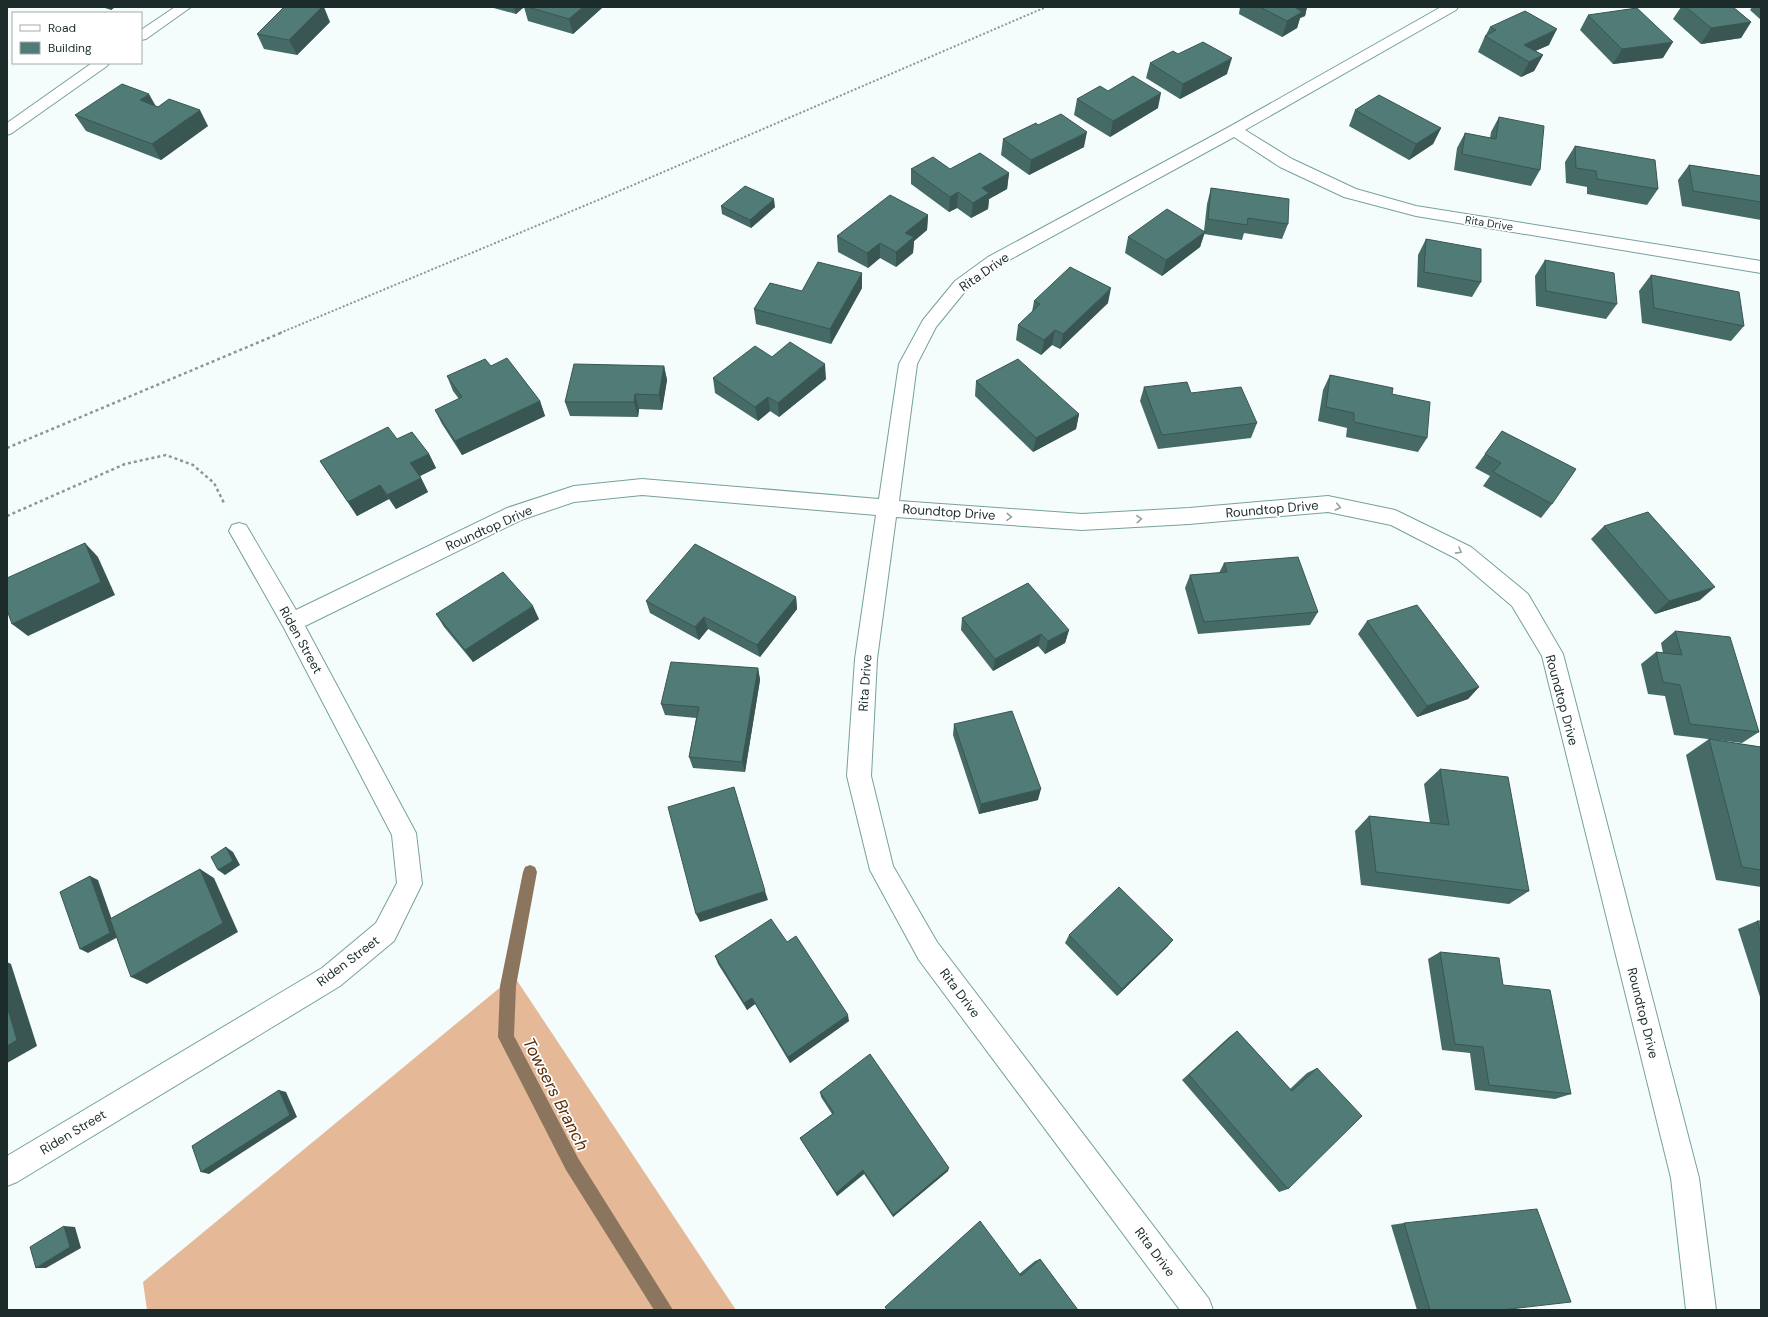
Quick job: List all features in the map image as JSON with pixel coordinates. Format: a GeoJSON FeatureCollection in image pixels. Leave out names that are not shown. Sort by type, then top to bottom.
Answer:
{"type":"FeatureCollection","features":[{"type":"Feature","properties":{"kind":"street"},"geometry":{"type":"LineString","coordinates":[[142,35],[184,7]]}},
{"type":"Feature","properties":{"kind":"street","name":"Rita Drive"},"geometry":{"type":"LineString","coordinates":[[1198,1310],[928,951],[882,870],[859,776],[866,659],[908,364],[929,324],[961,285],[994,261],[1234,130],[1451,7]]}},
{"type":"Feature","properties":{"kind":"street"},"geometry":{"type":"LineString","coordinates":[[7,130],[101,64]]}},
{"type":"Feature","properties":{"kind":"street","name":"Rita Drive"},"geometry":{"type":"LineString","coordinates":[[1234,130],[1286,164],[1350,193],[1416,211],[1761,267]]}},
{"type":"Feature","properties":{"kind":"street","name":"Roundtop Drive"},"geometry":{"type":"LineString","coordinates":[[292,622],[514,514],[574,494],[642,487],[887,508],[1082,522],[1189,516],[1328,504],[1395,518],[1464,553],[1520,600],[1552,654],[1685,1178],[1701,1310]]}},
{"type":"Feature","properties":{"kind":"street","name":"Riden Street"},"geometry":{"type":"LineString","coordinates":[[7,1172],[331,977],[385,932],[410,884],[404,833],[292,622],[239,531]]}},
{"type":"Feature","properties":{"kind":"path"},"geometry":{"type":"LineString","coordinates":[[7,448],[603,198],[1046,7]]}},
{"type":"Feature","properties":{"kind":"path"},"geometry":{"type":"LineString","coordinates":[[7,516],[125,464],[166,455],[193,465],[214,483],[239,531]]}},
{"type":"Feature","properties":{"kind":"shaded area"},"geometry":{"type":"Polygon","coordinates":[[[514,976],[736,1310],[147,1310],[143,1282],[514,976]]]}},
{"type":"Feature","properties":{"kind":"building"},"geometry":{"type":"Polygon","coordinates":[[[284,7],[322,7],[289,40],[257,34],[284,7]]]}},
{"type":"Feature","properties":{"kind":"building"},"geometry":{"type":"Polygon","coordinates":[[[528,7],[583,7],[569,19],[528,7]]]}},
{"type":"Feature","properties":{"kind":"building"},"geometry":{"type":"Polygon","coordinates":[[[1260,7],[1298,7],[1296,8],[1302,12],[1287,21],[1260,7]]]}},
{"type":"Feature","properties":{"kind":"building"},"geometry":{"type":"Polygon","coordinates":[[[1686,7],[1733,7],[1751,22],[1711,28],[1686,7]]]}},
{"type":"Feature","properties":{"kind":"building"},"geometry":{"type":"Polygon","coordinates":[[[1637,8],[1673,42],[1622,49],[1588,15],[1637,8]]]}},
{"type":"Feature","properties":{"kind":"building"},"geometry":{"type":"Polygon","coordinates":[[[1525,11],[1557,29],[1524,45],[1543,55],[1529,62],[1485,36],[1496,30],[1490,27],[1525,11]]]}},
{"type":"Feature","properties":{"kind":"building"},"geometry":{"type":"Polygon","coordinates":[[[1203,42],[1232,58],[1183,84],[1150,63],[1173,51],[1178,54],[1203,42]]]}},
{"type":"Feature","properties":{"kind":"building"},"geometry":{"type":"Polygon","coordinates":[[[1133,76],[1161,93],[1113,121],[1077,99],[1100,86],[1108,91],[1133,76]]]}},
{"type":"Feature","properties":{"kind":"building"},"geometry":{"type":"Polygon","coordinates":[[[122,84],[149,94],[140,100],[158,107],[169,99],[200,110],[152,144],[75,115],[122,84]]]}},
{"type":"Feature","properties":{"kind":"building"},"geometry":{"type":"Polygon","coordinates":[[[1379,95],[1441,128],[1416,144],[1355,110],[1379,95]]]}},
{"type":"Feature","properties":{"kind":"building"},"geometry":{"type":"Polygon","coordinates":[[[1061,114],[1087,132],[1031,160],[1003,139],[1036,123],[1038,125],[1061,114]]]}},
{"type":"Feature","properties":{"kind":"building"},"geometry":{"type":"Polygon","coordinates":[[[1499,117],[1544,126],[1540,170],[1462,154],[1465,133],[1496,139],[1499,117]]]}},
{"type":"Feature","properties":{"kind":"building"},"geometry":{"type":"Polygon","coordinates":[[[1575,146],[1655,160],[1658,189],[1597,179],[1596,171],[1576,168],[1575,146]]]}},
{"type":"Feature","properties":{"kind":"building"},"geometry":{"type":"Polygon","coordinates":[[[980,153],[1009,173],[982,188],[989,193],[973,203],[958,192],[950,197],[911,169],[933,157],[950,169],[980,153]]]}},
{"type":"Feature","properties":{"kind":"building"},"geometry":{"type":"Polygon","coordinates":[[[1689,165],[1761,176],[1761,202],[1693,191],[1689,165]]]}},
{"type":"Feature","properties":{"kind":"building"},"geometry":{"type":"Polygon","coordinates":[[[745,186],[774,199],[750,220],[721,206],[745,186]]]}},
{"type":"Feature","properties":{"kind":"building"},"geometry":{"type":"Polygon","coordinates":[[[1211,188],[1289,199],[1288,224],[1248,218],[1247,225],[1208,219],[1211,188]]]}},
{"type":"Feature","properties":{"kind":"building"},"geometry":{"type":"Polygon","coordinates":[[[890,195],[928,215],[905,233],[914,237],[896,252],[880,243],[867,253],[837,236],[890,195]]]}},
{"type":"Feature","properties":{"kind":"building"},"geometry":{"type":"Polygon","coordinates":[[[1167,209],[1205,232],[1166,260],[1128,237],[1167,209]]]}},
{"type":"Feature","properties":{"kind":"building"},"geometry":{"type":"Polygon","coordinates":[[[1426,239],[1481,249],[1481,282],[1424,272],[1426,239]]]}},
{"type":"Feature","properties":{"kind":"building"},"geometry":{"type":"Polygon","coordinates":[[[1545,260],[1614,273],[1617,304],[1546,291],[1545,260]]]}},
{"type":"Feature","properties":{"kind":"building"},"geometry":{"type":"Polygon","coordinates":[[[818,262],[862,273],[830,329],[754,309],[770,283],[802,291],[818,262]]]}},
{"type":"Feature","properties":{"kind":"building"},"geometry":{"type":"Polygon","coordinates":[[[1070,267],[1111,288],[1063,334],[1055,330],[1044,340],[1018,325],[1040,304],[1034,301],[1070,267]]]}},
{"type":"Feature","properties":{"kind":"building"},"geometry":{"type":"Polygon","coordinates":[[[1651,275],[1739,292],[1744,326],[1654,308],[1651,275]]]}},
{"type":"Feature","properties":{"kind":"building"},"geometry":{"type":"Polygon","coordinates":[[[790,342],[825,364],[778,403],[768,397],[755,407],[713,378],[755,346],[772,357],[790,342]]]}},
{"type":"Feature","properties":{"kind":"building"},"geometry":{"type":"Polygon","coordinates":[[[507,358],[540,401],[455,441],[435,410],[462,397],[447,376],[485,359],[491,366],[507,358]]]}},
{"type":"Feature","properties":{"kind":"building"},"geometry":{"type":"Polygon","coordinates":[[[1018,359],[1079,414],[1036,438],[976,381],[1018,359]]]}},
{"type":"Feature","properties":{"kind":"building"},"geometry":{"type":"Polygon","coordinates":[[[574,364],[664,366],[659,395],[635,394],[634,402],[565,402],[574,364]]]}},
{"type":"Feature","properties":{"kind":"building"},"geometry":{"type":"Polygon","coordinates":[[[1330,375],[1393,388],[1392,394],[1430,402],[1427,438],[1354,422],[1354,413],[1326,407],[1330,375]]]}},
{"type":"Feature","properties":{"kind":"building"},"geometry":{"type":"Polygon","coordinates":[[[1187,382],[1191,393],[1241,387],[1257,423],[1162,435],[1144,387],[1187,382]]]}},
{"type":"Feature","properties":{"kind":"building"},"geometry":{"type":"Polygon","coordinates":[[[388,427],[397,439],[412,432],[429,454],[410,463],[421,478],[387,495],[380,485],[348,502],[320,461],[388,427]]]}},
{"type":"Feature","properties":{"kind":"building"},"geometry":{"type":"Polygon","coordinates":[[[1502,431],[1576,469],[1552,504],[1493,472],[1501,463],[1485,454],[1502,431]]]}},
{"type":"Feature","properties":{"kind":"building"},"geometry":{"type":"Polygon","coordinates":[[[1648,512],[1715,587],[1669,601],[1604,526],[1648,512]]]}},
{"type":"Feature","properties":{"kind":"building"},"geometry":{"type":"Polygon","coordinates":[[[85,543],[101,582],[12,624],[7,610],[7,578],[85,543]]]}},
{"type":"Feature","properties":{"kind":"building"},"geometry":{"type":"Polygon","coordinates":[[[695,544],[796,597],[757,645],[704,617],[695,627],[646,601],[695,544]]]}},
{"type":"Feature","properties":{"kind":"building"},"geometry":{"type":"Polygon","coordinates":[[[1298,557],[1318,612],[1204,622],[1190,575],[1227,572],[1224,563],[1298,557]]]}},
{"type":"Feature","properties":{"kind":"building"},"geometry":{"type":"Polygon","coordinates":[[[503,572],[533,606],[465,650],[436,614],[503,572]]]}},
{"type":"Feature","properties":{"kind":"building"},"geometry":{"type":"Polygon","coordinates":[[[1028,583],[1069,630],[1048,641],[1041,634],[995,659],[962,618],[1028,583]]]}},
{"type":"Feature","properties":{"kind":"building"},"geometry":{"type":"Polygon","coordinates":[[[1417,605],[1479,687],[1427,706],[1367,621],[1417,605]]]}},
{"type":"Feature","properties":{"kind":"building"},"geometry":{"type":"Polygon","coordinates":[[[1675,631],[1730,637],[1759,732],[1690,724],[1680,685],[1663,682],[1656,652],[1682,655],[1675,631]]]}},
{"type":"Feature","properties":{"kind":"building"},"geometry":{"type":"Polygon","coordinates":[[[671,662],[758,668],[742,762],[689,757],[699,707],[661,704],[671,662]]]}},
{"type":"Feature","properties":{"kind":"building"},"geometry":{"type":"Polygon","coordinates":[[[1012,711],[1041,789],[981,804],[954,724],[1012,711]]]}},
{"type":"Feature","properties":{"kind":"building"},"geometry":{"type":"Polygon","coordinates":[[[1709,739],[1761,747],[1761,870],[1742,867],[1709,739]]]}},
{"type":"Feature","properties":{"kind":"building"},"geometry":{"type":"Polygon","coordinates":[[[1440,769],[1508,777],[1529,891],[1376,872],[1369,816],[1449,825],[1440,769]]]}},
{"type":"Feature","properties":{"kind":"building"},"geometry":{"type":"Polygon","coordinates":[[[734,787],[765,891],[696,914],[668,807],[734,787]]]}},
{"type":"Feature","properties":{"kind":"building"},"geometry":{"type":"Polygon","coordinates":[[[226,847],[233,861],[218,870],[211,857],[226,847]]]}},
{"type":"Feature","properties":{"kind":"building"},"geometry":{"type":"Polygon","coordinates":[[[200,869],[223,923],[131,977],[110,919],[200,869]]]}},
{"type":"Feature","properties":{"kind":"building"},"geometry":{"type":"Polygon","coordinates":[[[90,876],[110,933],[80,949],[60,892],[90,876]]]}},
{"type":"Feature","properties":{"kind":"building"},"geometry":{"type":"Polygon","coordinates":[[[1119,887],[1173,940],[1122,989],[1069,935],[1119,887]]]}},
{"type":"Feature","properties":{"kind":"building"},"geometry":{"type":"Polygon","coordinates":[[[771,919],[787,942],[796,936],[848,1015],[788,1057],[752,998],[744,1003],[715,956],[771,919]]]}},
{"type":"Feature","properties":{"kind":"building"},"geometry":{"type":"Polygon","coordinates":[[[1757,921],[1761,921],[1761,934],[1757,921]]]}},
{"type":"Feature","properties":{"kind":"building"},"geometry":{"type":"Polygon","coordinates":[[[1440,952],[1499,958],[1503,985],[1550,990],[1571,1094],[1489,1085],[1483,1047],[1455,1044],[1440,952]]]}},
{"type":"Feature","properties":{"kind":"building"},"geometry":{"type":"Polygon","coordinates":[[[7,1006],[17,1040],[7,1046],[7,1006]]]}},
{"type":"Feature","properties":{"kind":"building"},"geometry":{"type":"Polygon","coordinates":[[[1237,1031],[1292,1091],[1317,1068],[1362,1116],[1288,1189],[1189,1075],[1237,1031]]]}},
{"type":"Feature","properties":{"kind":"building"},"geometry":{"type":"Polygon","coordinates":[[[870,1054],[949,1168],[893,1215],[863,1170],[836,1193],[800,1138],[834,1113],[820,1092],[870,1054]]]}},
{"type":"Feature","properties":{"kind":"building"},"geometry":{"type":"Polygon","coordinates":[[[279,1090],[290,1115],[201,1172],[192,1146],[279,1090]]]}},
{"type":"Feature","properties":{"kind":"building"},"geometry":{"type":"Polygon","coordinates":[[[1537,1209],[1571,1302],[1501,1310],[1430,1310],[1404,1223],[1537,1209]]]}},
{"type":"Feature","properties":{"kind":"building"},"geometry":{"type":"Polygon","coordinates":[[[980,1221],[1021,1276],[1040,1259],[1078,1310],[887,1310],[885,1307],[980,1221]]]}},
{"type":"Feature","properties":{"kind":"building"},"geometry":{"type":"Polygon","coordinates":[[[64,1226],[70,1247],[36,1268],[30,1247],[64,1226]]]}},
{"type":"Feature","properties":{"kind":"waterway","name":"Towsers Branch"},"geometry":{"type":"LineString","coordinates":[[530,872],[508,986],[506,1037],[572,1164],[664,1310]]}}]}
